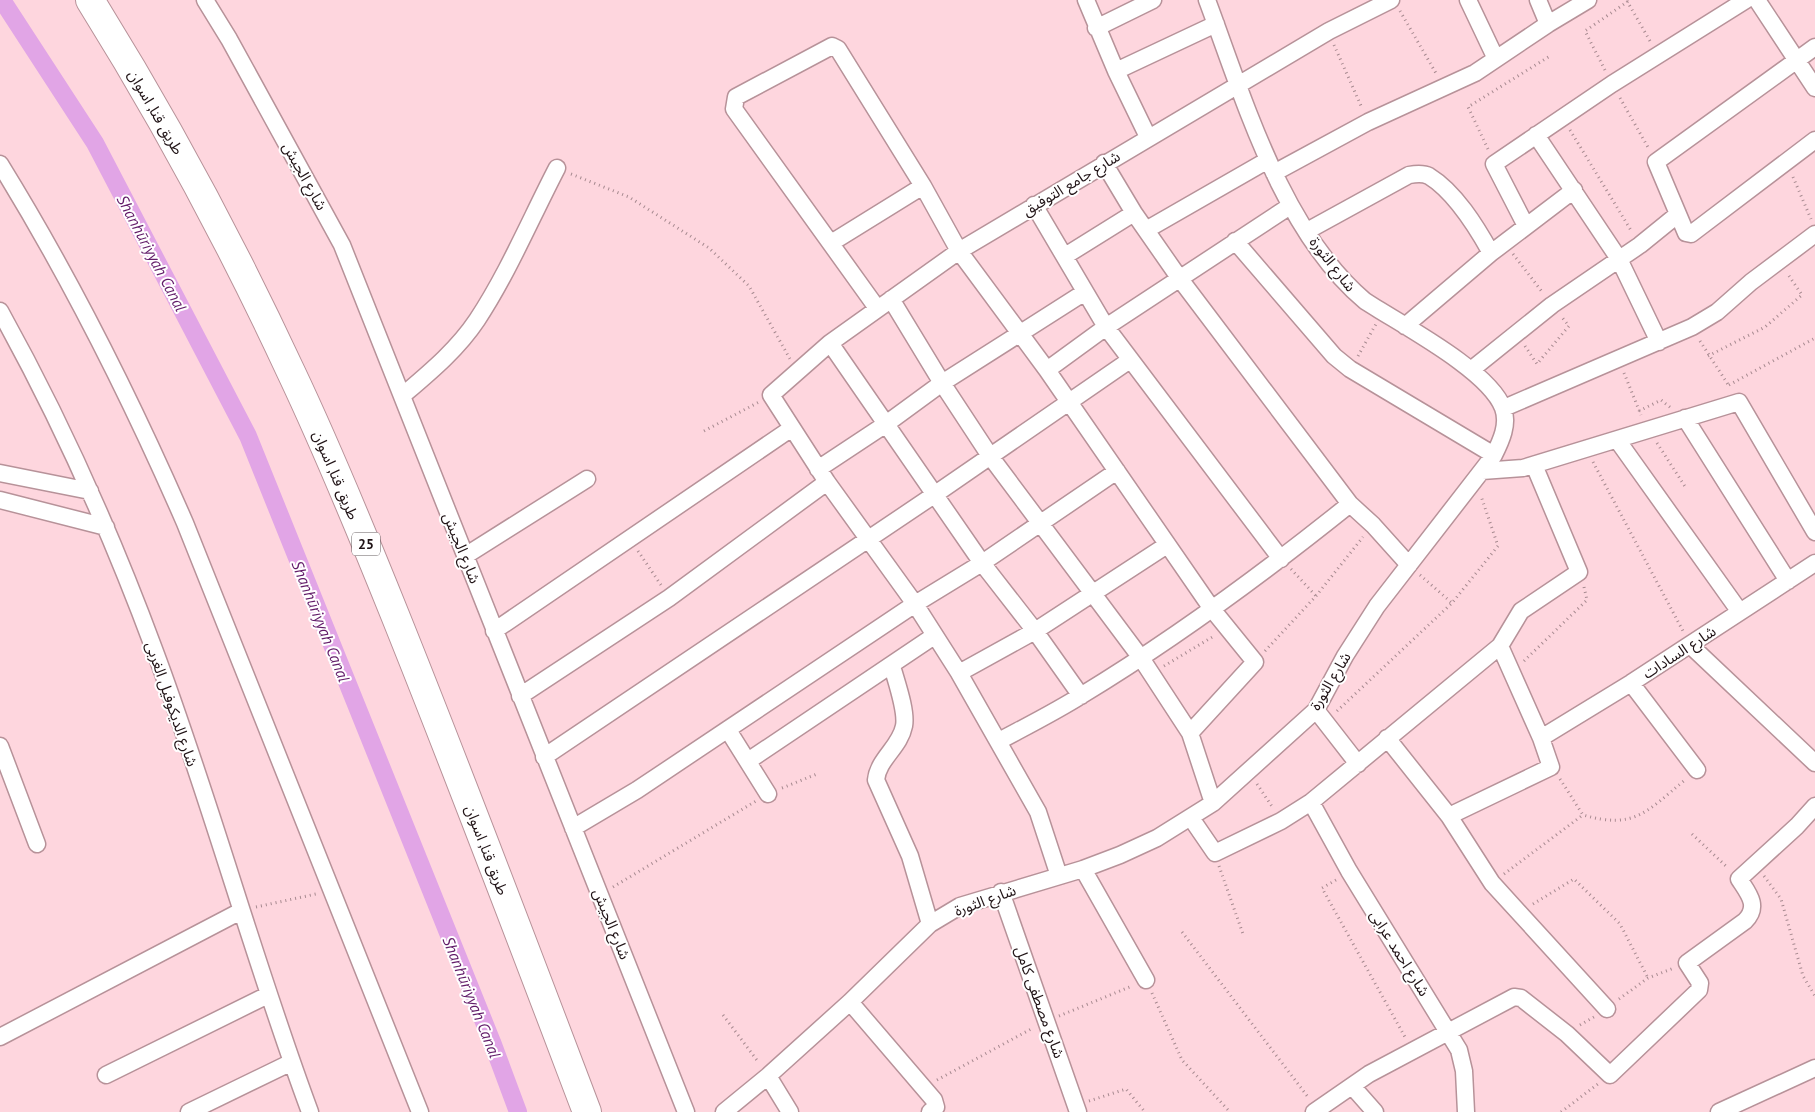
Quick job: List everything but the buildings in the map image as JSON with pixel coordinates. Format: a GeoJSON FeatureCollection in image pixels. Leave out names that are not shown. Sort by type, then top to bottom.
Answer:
{"type":"FeatureCollection","features":[{"type":"Feature","properties":{"kind":"highway","name":"طريق قنا, اسوان"},"geometry":{"type":"LineString","coordinates":[[90,0],[167,131],[213,216],[296,381],[347,497],[437,719],[587,1112]]}},
{"type":"Feature","properties":{"kind":"street","name":"شارع الجيش"},"geometry":{"type":"LineString","coordinates":[[205,0],[229,39],[342,244],[686,1112]]}},
{"type":"Feature","properties":{"kind":"street"},"geometry":{"type":"LineString","coordinates":[[1086,0],[1096,28],[1116,72],[1148,136]]}},
{"type":"Feature","properties":{"kind":"street"},"geometry":{"type":"LineString","coordinates":[[1096,28],[1153,0]]}},
{"type":"Feature","properties":{"kind":"street","name":"شارع الثورة"},"geometry":{"type":"LineString","coordinates":[[724,1112],[768,1076],[850,1002],[930,924],[960,906],[1000,892],[1083,869],[1149,841],[1213,804],[1316,710],[1345,656],[1409,565],[1494,455],[1502,441],[1505,425],[1504,408],[1492,389],[1471,370],[1382,312],[1349,288],[1290,206],[1271,167],[1207,0]]}},
{"type":"Feature","properties":{"kind":"street"},"geometry":{"type":"LineString","coordinates":[[1468,0],[1496,59]]}},
{"type":"Feature","properties":{"kind":"street"},"geometry":{"type":"LineString","coordinates":[[1538,0],[1548,24]]}},
{"type":"Feature","properties":{"kind":"street"},"geometry":{"type":"LineString","coordinates":[[1146,230],[1271,167],[1475,74],[1548,24],[1588,0]]}},
{"type":"Feature","properties":{"kind":"street"},"geometry":{"type":"LineString","coordinates":[[1526,226],[1494,164],[1612,84],[1746,0]]}},
{"type":"Feature","properties":{"kind":"street"},"geometry":{"type":"LineString","coordinates":[[1757,0],[1798,59],[1815,88]]}},
{"type":"Feature","properties":{"kind":"street","name":"شارع جامع التوفيق"},"geometry":{"type":"LineString","coordinates":[[771,396],[830,343],[959,251],[1148,136],[1239,85],[1329,31],[1395,4]]}},
{"type":"Feature","properties":{"kind":"street"},"geometry":{"type":"LineString","coordinates":[[1116,72],[1216,24]]}},
{"type":"Feature","properties":{"kind":"street"},"geometry":{"type":"LineString","coordinates":[[877,308],[735,112],[734,104],[736,98],[830,46],[835,46],[923,186],[959,251],[1018,334],[1047,370],[1212,609],[1255,662],[1190,734]]}},
{"type":"Feature","properties":{"kind":"street"},"geometry":{"type":"LineString","coordinates":[[1815,47],[1656,162],[1686,233],[1695,233],[1815,140]]}},
{"type":"Feature","properties":{"kind":"street"},"geometry":{"type":"LineString","coordinates":[[1536,135],[1619,259],[1659,342]]}},
{"type":"Feature","properties":{"kind":"street"},"geometry":{"type":"LineString","coordinates":[[0,164],[72,287],[149,441],[189,532],[420,1112]]}},
{"type":"Feature","properties":{"kind":"street"},"geometry":{"type":"LineString","coordinates":[[1104,164],[1134,214],[1180,279],[1350,504],[1373,525],[1409,565]]}},
{"type":"Feature","properties":{"kind":"street"},"geometry":{"type":"LineString","coordinates":[[402,396],[438,365],[476,321],[556,168]]}},
{"type":"Feature","properties":{"kind":"street"},"geometry":{"type":"LineString","coordinates":[[1307,231],[1409,175],[1419,174],[1428,176],[1456,201],[1468,215],[1490,252]]}},
{"type":"Feature","properties":{"kind":"street"},"geometry":{"type":"LineString","coordinates":[[831,243],[923,186]]}},
{"type":"Feature","properties":{"kind":"street"},"geometry":{"type":"LineString","coordinates":[[1405,326],[1490,252],[1574,190]]}},
{"type":"Feature","properties":{"kind":"street"},"geometry":{"type":"LineString","coordinates":[[1034,205],[1106,327],[1282,559]]}},
{"type":"Feature","properties":{"kind":"street"},"geometry":{"type":"LineString","coordinates":[[1047,370],[1106,327],[1290,206]]}},
{"type":"Feature","properties":{"kind":"street"},"geometry":{"type":"LineString","coordinates":[[1065,256],[1134,214]]}},
{"type":"Feature","properties":{"kind":"street"},"geometry":{"type":"LineString","coordinates":[[1471,370],[1552,304],[1640,245],[1677,215]]}},
{"type":"Feature","properties":{"kind":"street"},"geometry":{"type":"LineString","coordinates":[[1504,408],[1692,327],[1717,312],[1751,282],[1780,262],[1813,227]]}},
{"type":"Feature","properties":{"kind":"street"},"geometry":{"type":"LineString","coordinates":[[1235,241],[1322,342],[1350,369],[1494,455]]}},
{"type":"Feature","properties":{"kind":"street"},"geometry":{"type":"LineString","coordinates":[[520,696],[669,598],[886,424],[942,383],[1085,292]]}},
{"type":"Feature","properties":{"kind":"street"},"geometry":{"type":"LineString","coordinates":[[891,298],[942,383],[990,456],[1141,658],[1190,734],[1213,804]]}},
{"type":"Feature","properties":{"kind":"street","name":"شارع الديكوفيل الغربى"},"geometry":{"type":"LineString","coordinates":[[0,311],[48,402],[90,491],[155,652],[268,995],[310,1112]]}},
{"type":"Feature","properties":{"kind":"street"},"geometry":{"type":"LineString","coordinates":[[830,343],[982,563],[1035,631],[1080,696]]}},
{"type":"Feature","properties":{"kind":"street"},"geometry":{"type":"LineString","coordinates":[[544,757],[934,495],[1130,360]]}},
{"type":"Feature","properties":{"kind":"street"},"geometry":{"type":"LineString","coordinates":[[771,396],[822,476],[915,604],[999,741],[1038,812],[1059,876]]}},
{"type":"Feature","properties":{"kind":"street"},"geometry":{"type":"LineString","coordinates":[[1477,477],[1534,465],[1618,441],[1739,402],[1815,532]]}},
{"type":"Feature","properties":{"kind":"street"},"geometry":{"type":"LineString","coordinates":[[1686,418],[1788,581]]}},
{"type":"Feature","properties":{"kind":"street"},"geometry":{"type":"LineString","coordinates":[[494,631],[792,428]]}},
{"type":"Feature","properties":{"kind":"street"},"geometry":{"type":"LineString","coordinates":[[1618,441],[1740,612]]}},
{"type":"Feature","properties":{"kind":"street"},"geometry":{"type":"LineString","coordinates":[[1191,818],[1215,853],[1281,821],[1311,802],[1500,646],[1521,611],[1579,572],[1534,465]]}},
{"type":"Feature","properties":{"kind":"street"},"geometry":{"type":"LineString","coordinates":[[573,828],[637,790],[915,604],[982,563],[1039,522],[1117,471]]}},
{"type":"Feature","properties":{"kind":"street"},"geometry":{"type":"LineString","coordinates":[[0,473],[90,491]]}},
{"type":"Feature","properties":{"kind":"street"},"geometry":{"type":"LineString","coordinates":[[465,556],[587,479]]}},
{"type":"Feature","properties":{"kind":"street"},"geometry":{"type":"LineString","coordinates":[[0,500],[106,527]]}},
{"type":"Feature","properties":{"kind":"street"},"geometry":{"type":"LineString","coordinates":[[999,741],[1080,696],[1141,658],[1282,559],[1350,504]]}},
{"type":"Feature","properties":{"kind":"street"},"geometry":{"type":"LineString","coordinates":[[958,673],[1035,631],[1167,545]]}},
{"type":"Feature","properties":{"kind":"street","name":"شارع السادات"},"geometry":{"type":"LineString","coordinates":[[1541,738],[1631,683],[1815,563]]}},
{"type":"Feature","properties":{"kind":"street"},"geometry":{"type":"LineString","coordinates":[[748,762],[934,636]]}},
{"type":"Feature","properties":{"kind":"street"},"geometry":{"type":"LineString","coordinates":[[1690,645],[1815,763]]}},
{"type":"Feature","properties":{"kind":"street"},"geometry":{"type":"LineString","coordinates":[[1449,816],[1551,767],[1541,738],[1500,646]]}},
{"type":"Feature","properties":{"kind":"street"},"geometry":{"type":"LineString","coordinates":[[892,666],[905,721],[899,738],[878,768],[876,780],[910,856],[930,924]]}},
{"type":"Feature","properties":{"kind":"street"},"geometry":{"type":"LineString","coordinates":[[1631,683],[1697,770]]}},
{"type":"Feature","properties":{"kind":"street"},"geometry":{"type":"LineString","coordinates":[[1316,710],[1358,764]]}},
{"type":"Feature","properties":{"kind":"street"},"geometry":{"type":"LineString","coordinates":[[728,730],[768,794]]}},
{"type":"Feature","properties":{"kind":"street"},"geometry":{"type":"LineString","coordinates":[[1387,738],[1449,816],[1492,883],[1517,913],[1607,1009]]}},
{"type":"Feature","properties":{"kind":"street"},"geometry":{"type":"LineString","coordinates":[[0,746],[37,844]]}},
{"type":"Feature","properties":{"kind":"street","name":"شارع احمد عرابى"},"geometry":{"type":"LineString","coordinates":[[1311,802],[1349,871],[1459,1050],[1464,1071],[1466,1112]]}},
{"type":"Feature","properties":{"kind":"street"},"geometry":{"type":"LineString","coordinates":[[1316,1111],[1369,1074],[1518,996],[1567,1034],[1610,1075],[1699,990],[1700,983],[1687,963],[1749,917],[1754,906],[1739,879],[1756,865],[1815,806]]}},
{"type":"Feature","properties":{"kind":"street"},"geometry":{"type":"LineString","coordinates":[[1083,869],[1146,980]]}},
{"type":"Feature","properties":{"kind":"street","name":"شارع مصطفى كامل"},"geometry":{"type":"LineString","coordinates":[[1000,892],[1077,1109]]}},
{"type":"Feature","properties":{"kind":"street"},"geometry":{"type":"LineString","coordinates":[[0,1037],[241,911]]}},
{"type":"Feature","properties":{"kind":"street"},"geometry":{"type":"LineString","coordinates":[[106,1075],[268,995]]}},
{"type":"Feature","properties":{"kind":"street"},"geometry":{"type":"LineString","coordinates":[[850,1002],[935,1103],[936,1107],[930,1112]]}},
{"type":"Feature","properties":{"kind":"street"},"geometry":{"type":"LineString","coordinates":[[189,1112],[292,1062]]}},
{"type":"Feature","properties":{"kind":"street"},"geometry":{"type":"LineString","coordinates":[[1721,1112],[1815,1068]]}},
{"type":"Feature","properties":{"kind":"street"},"geometry":{"type":"LineString","coordinates":[[768,1076],[790,1112]]}},
{"type":"Feature","properties":{"kind":"street"},"geometry":{"type":"LineString","coordinates":[[1352,1086],[1375,1112]]}},
{"type":"Feature","properties":{"kind":"path"},"geometry":{"type":"LineString","coordinates":[[1656,162],[1612,84],[1585,31],[1628,0],[1657,55]]}},
{"type":"Feature","properties":{"kind":"path"},"geometry":{"type":"LineString","coordinates":[[1395,4],[1445,88]]}},
{"type":"Feature","properties":{"kind":"path"},"geometry":{"type":"LineString","coordinates":[[1329,31],[1368,122]]}},
{"type":"Feature","properties":{"kind":"path"},"geometry":{"type":"LineString","coordinates":[[1494,164],[1468,107],[1550,56]]}},
{"type":"Feature","properties":{"kind":"path"},"geometry":{"type":"LineString","coordinates":[[1562,117],[1640,245]]}},
{"type":"Feature","properties":{"kind":"path"},"geometry":{"type":"LineString","coordinates":[[1787,162],[1813,227]]}},
{"type":"Feature","properties":{"kind":"path"},"geometry":{"type":"LineString","coordinates":[[556,168],[629,197],[709,248],[749,286],[797,371]]}},
{"type":"Feature","properties":{"kind":"path"},"geometry":{"type":"LineString","coordinates":[[1504,242],[1569,326],[1537,364]]}},
{"type":"Feature","properties":{"kind":"path"},"geometry":{"type":"LineString","coordinates":[[1780,262],[1802,295],[1765,327],[1708,356],[1729,385],[1815,338]]}},
{"type":"Feature","properties":{"kind":"path"},"geometry":{"type":"LineString","coordinates":[[1350,369],[1382,312]]}},
{"type":"Feature","properties":{"kind":"path"},"geometry":{"type":"LineString","coordinates":[[1618,359],[1649,430],[1686,488]]}},
{"type":"Feature","properties":{"kind":"path"},"geometry":{"type":"LineString","coordinates":[[704,431],[771,396]]}},
{"type":"Feature","properties":{"kind":"path"},"geometry":{"type":"LineString","coordinates":[[1586,450],[1690,645]]}},
{"type":"Feature","properties":{"kind":"path"},"geometry":{"type":"LineString","coordinates":[[1326,723],[1452,602],[1498,546],[1477,477]]}},
{"type":"Feature","properties":{"kind":"path"},"geometry":{"type":"LineString","coordinates":[[1255,662],[1316,596],[1373,525]]}},
{"type":"Feature","properties":{"kind":"path"},"geometry":{"type":"LineString","coordinates":[[630,540],[669,598]]}},
{"type":"Feature","properties":{"kind":"path"},"geometry":{"type":"LineString","coordinates":[[1282,559],[1316,596]]}},
{"type":"Feature","properties":{"kind":"path"},"geometry":{"type":"LineString","coordinates":[[1409,565],[1452,602]]}},
{"type":"Feature","properties":{"kind":"path"},"geometry":{"type":"LineString","coordinates":[[1512,673],[1587,600],[1579,572]]}},
{"type":"Feature","properties":{"kind":"path"},"geometry":{"type":"LineString","coordinates":[[1150,674],[1228,628]]}},
{"type":"Feature","properties":{"kind":"path"},"geometry":{"type":"LineString","coordinates":[[1551,767],[1583,815],[1608,822],[1643,815],[1697,770]]}},
{"type":"Feature","properties":{"kind":"path"},"geometry":{"type":"LineString","coordinates":[[1249,772],[1281,821]]}},
{"type":"Feature","properties":{"kind":"path"},"geometry":{"type":"LineString","coordinates":[[600,895],[768,794],[817,774]]}},
{"type":"Feature","properties":{"kind":"path"},"geometry":{"type":"LineString","coordinates":[[1492,883],[1583,815]]}},
{"type":"Feature","properties":{"kind":"path"},"geometry":{"type":"LineString","coordinates":[[1692,834],[1739,879]]}},
{"type":"Feature","properties":{"kind":"path"},"geometry":{"type":"LineString","coordinates":[[1215,853],[1243,934]]}},
{"type":"Feature","properties":{"kind":"path"},"geometry":{"type":"LineString","coordinates":[[1756,865],[1781,899],[1803,976],[1815,996]]}},
{"type":"Feature","properties":{"kind":"path"},"geometry":{"type":"LineString","coordinates":[[1349,871],[1322,888],[1413,1052]]}},
{"type":"Feature","properties":{"kind":"path"},"geometry":{"type":"LineString","coordinates":[[1517,913],[1574,878],[1620,924],[1648,978]]}},
{"type":"Feature","properties":{"kind":"path"},"geometry":{"type":"LineString","coordinates":[[241,911],[331,890]]}},
{"type":"Feature","properties":{"kind":"path"},"geometry":{"type":"LineString","coordinates":[[1182,932],[1316,1111]]}},
{"type":"Feature","properties":{"kind":"path"},"geometry":{"type":"LineString","coordinates":[[1567,1034],[1607,1009],[1648,978],[1687,963]]}},
{"type":"Feature","properties":{"kind":"path"},"geometry":{"type":"LineString","coordinates":[[923,1087],[1046,1020],[1146,980],[1182,1060],[1230,1112]]}},
{"type":"Feature","properties":{"kind":"path"},"geometry":{"type":"LineString","coordinates":[[723,1016],[768,1076]]}},
{"type":"Feature","properties":{"kind":"path"},"geometry":{"type":"LineString","coordinates":[[1561,1112],[1610,1075]]}},
{"type":"Feature","properties":{"kind":"path"},"geometry":{"type":"LineString","coordinates":[[1077,1109],[1126,1089],[1145,1112]]}},
{"type":"Feature","properties":{"kind":"waterway","name":"Shanhūriyyah Canal"},"geometry":{"type":"LineString","coordinates":[[2,0],[95,143],[248,436],[492,1042],[518,1112]]}}]}
